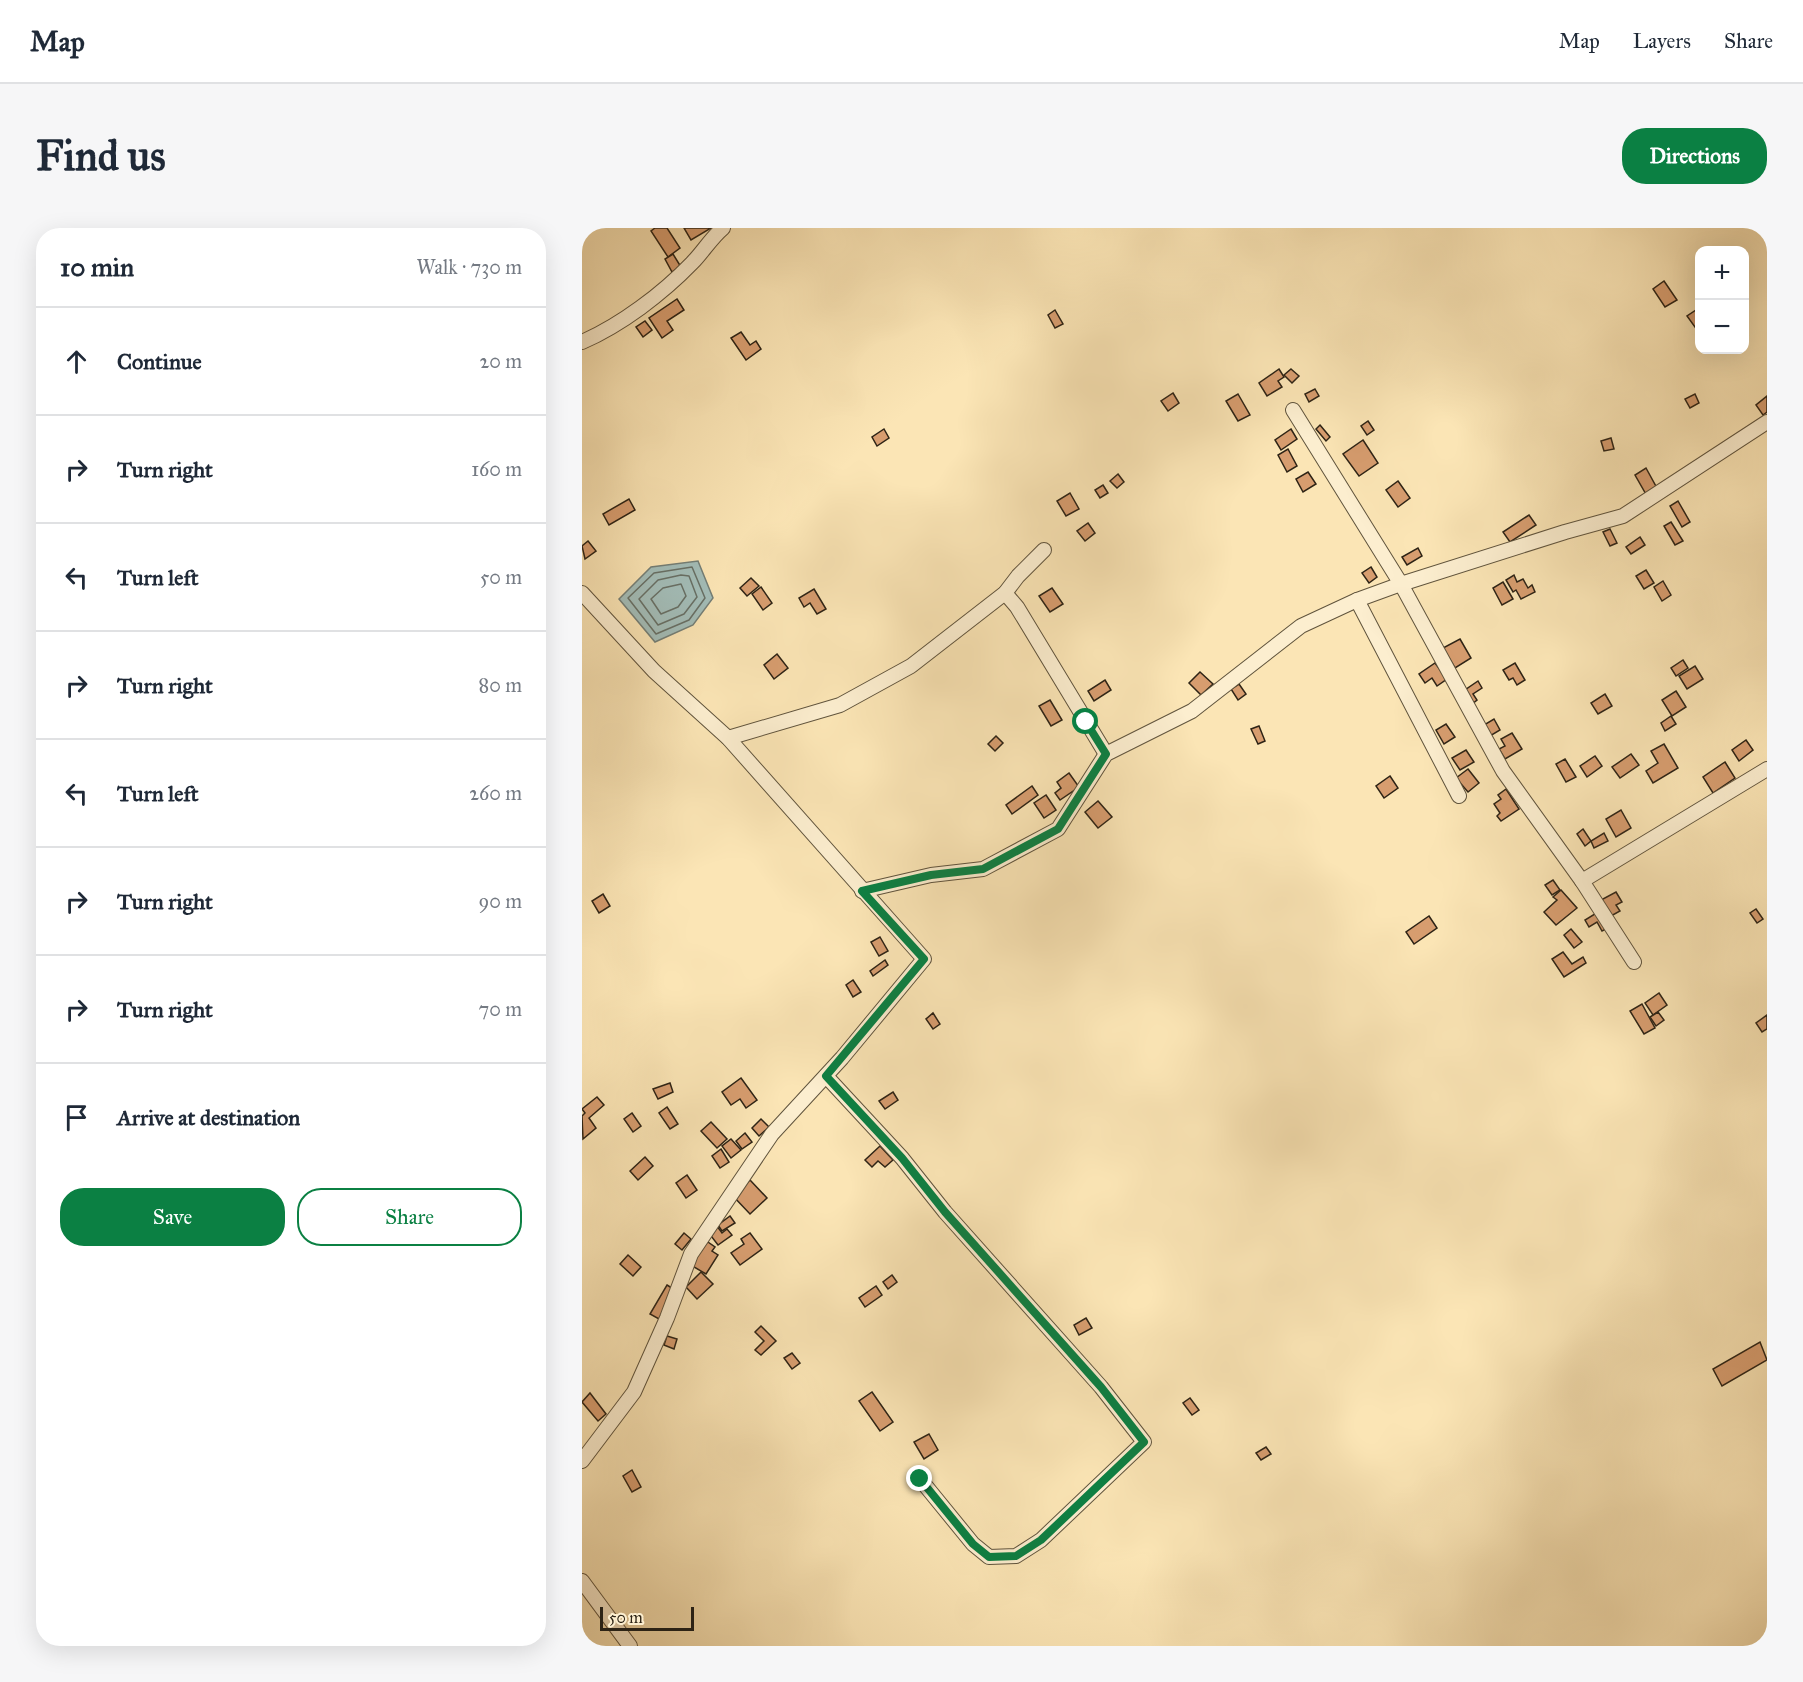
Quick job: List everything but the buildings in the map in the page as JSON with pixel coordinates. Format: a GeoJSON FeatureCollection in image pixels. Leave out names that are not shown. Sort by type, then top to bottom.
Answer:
{"type":"FeatureCollection","features":[{"type":"Feature","properties":{"kind":"street"},"geometry":{"type":"LineString","coordinates":[[582,342],[599,335],[653,296],[692,263],[723,228]]}},
{"type":"Feature","properties":{"kind":"street"},"geometry":{"type":"LineString","coordinates":[[1293,410],[1401,584],[1503,771],[1582,881],[1634,962]]}},
{"type":"Feature","properties":{"kind":"street"},"geometry":{"type":"LineString","coordinates":[[862,891],[931,875],[983,869],[1058,829],[1106,754],[1192,711],[1301,626],[1357,600],[1401,584],[1623,516],[1767,422]]}},
{"type":"Feature","properties":{"kind":"street"},"geometry":{"type":"LineString","coordinates":[[728,738],[840,705],[911,666],[1005,593],[1044,550]]}},
{"type":"Feature","properties":{"kind":"street"},"geometry":{"type":"LineString","coordinates":[[582,592],[654,671],[728,738],[924,959],[826,1076],[772,1134],[691,1254],[667,1318],[634,1392],[584,1456]]}},
{"type":"Feature","properties":{"kind":"street"},"geometry":{"type":"LineString","coordinates":[[1005,593],[1017,607],[1106,754]]}},
{"type":"Feature","properties":{"kind":"street"},"geometry":{"type":"LineString","coordinates":[[1357,600],[1459,796]]}},
{"type":"Feature","properties":{"kind":"street"},"geometry":{"type":"LineString","coordinates":[[1582,881],[1767,769]]}},
{"type":"Feature","properties":{"kind":"street"},"geometry":{"type":"LineString","coordinates":[[826,1076],[902,1158],[945,1212],[1101,1387],[1144,1442],[1041,1540],[1016,1556],[989,1557],[973,1544],[920,1479]]}},
{"type":"Feature","properties":{"kind":"street"},"geometry":{"type":"LineString","coordinates":[[582,1581],[630,1646]]}},
{"type":"Feature","properties":{"kind":"water"},"geometry":{"type":"Polygon","coordinates":[[[698,561],[713,598],[693,625],[655,642],[619,599],[651,567],[698,561]]]}},
{"type":"Feature","properties":{"kind":"route"},"geometry":{"type":"LineString","coordinates":[[920,1479],[973,1544],[989,1557],[1016,1556],[1041,1540],[1144,1442],[1101,1387],[945,1212],[902,1158],[826,1076],[924,959],[862,891],[931,875],[983,869],[1058,829],[1106,754],[1086,722]]}}]}
